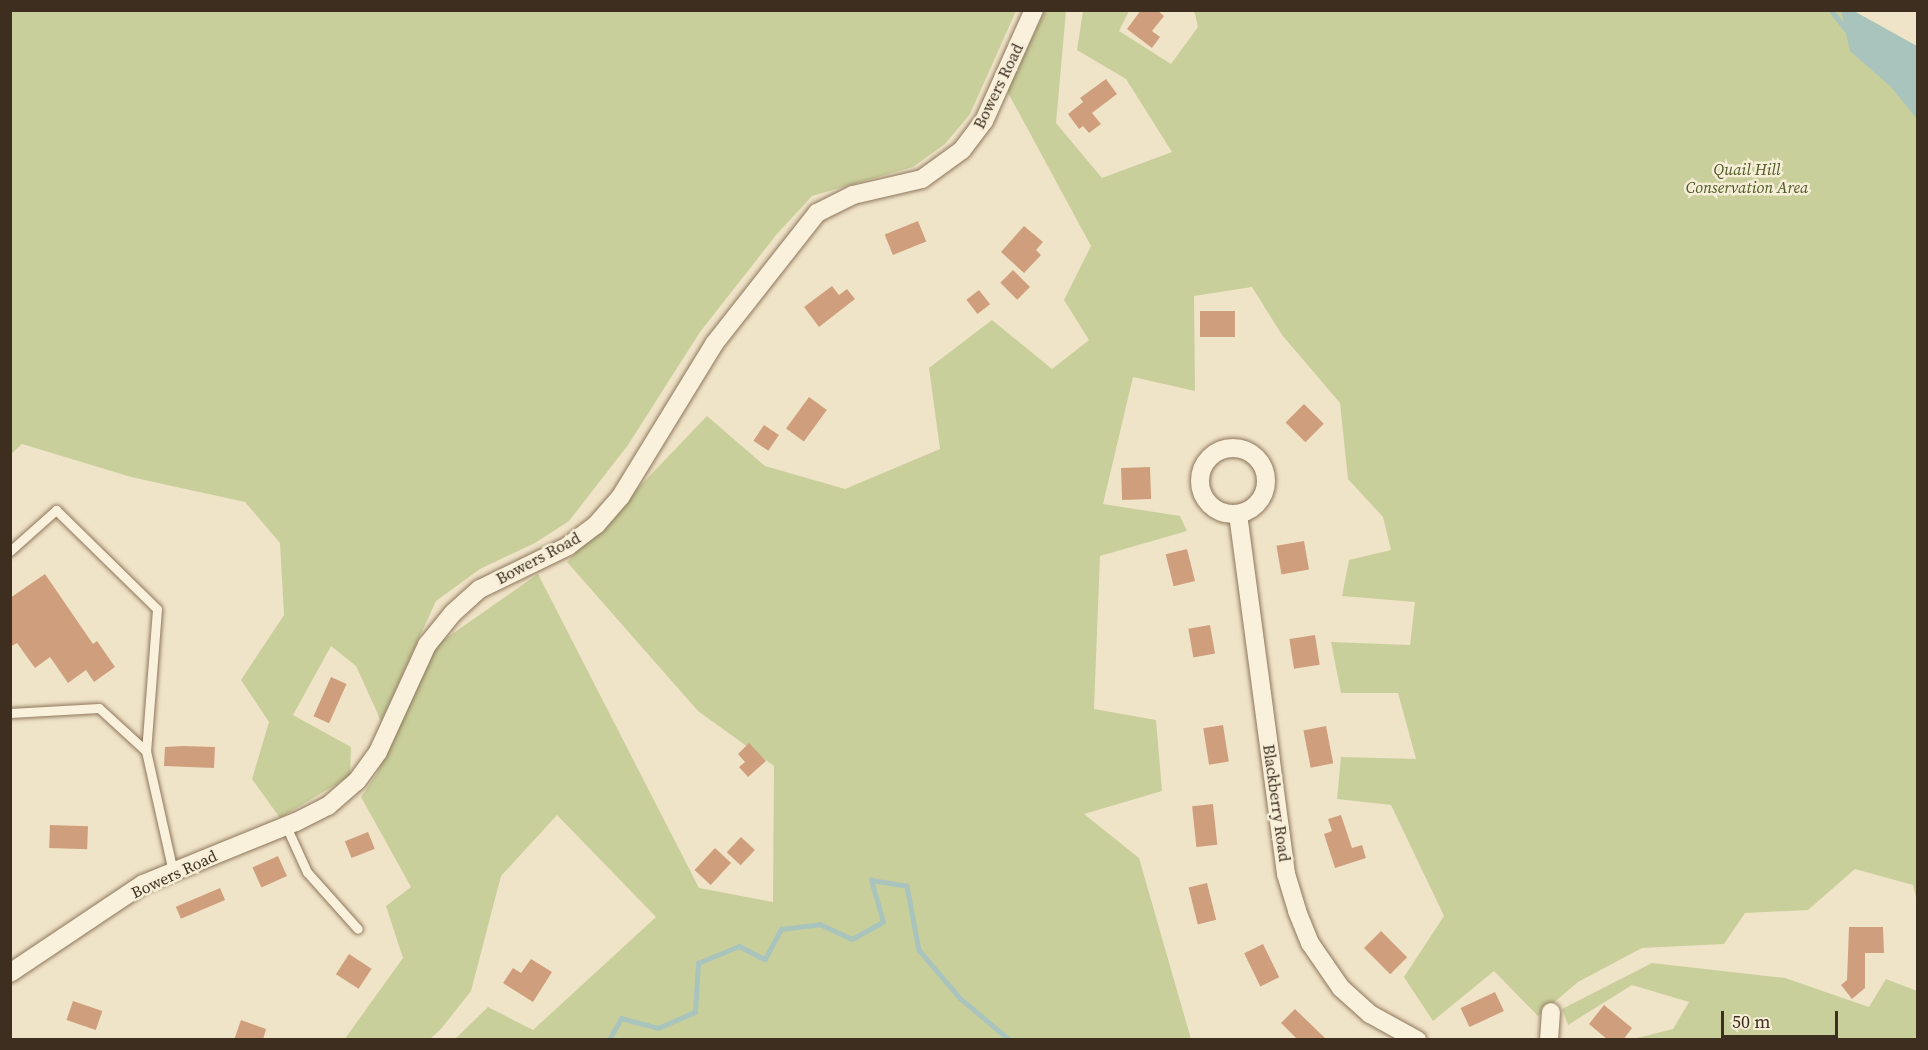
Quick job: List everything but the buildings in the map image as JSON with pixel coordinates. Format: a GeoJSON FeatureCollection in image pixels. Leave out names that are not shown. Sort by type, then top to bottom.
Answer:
{"type":"FeatureCollection","features":[{"type":"Feature","properties":{"kind":"street","name":"Bowers Road"},"geometry":{"type":"LineString","coordinates":[[10,973],[143,884],[286,826],[328,806],[357,781],[378,752],[427,645],[453,613],[480,589],[568,546],[609,510],[647,455],[714,344],[817,213],[853,195],[922,179],[962,150],[984,121],[1034,10]]}},
{"type":"Feature","properties":{"kind":"street","name":"Blackberry Road"},"geometry":{"type":"LineString","coordinates":[[1239,514],[1287,874],[1296,911],[1311,944],[1341,988],[1370,1014],[1417,1040]]}},
{"type":"Feature","properties":{"kind":"street"},"geometry":{"type":"LineString","coordinates":[[1549,1040],[1551,1012]]}},
{"type":"Feature","properties":{"kind":"lane"},"geometry":{"type":"LineString","coordinates":[[10,551],[56,510],[157,609],[146,751],[173,872]]}},
{"type":"Feature","properties":{"kind":"lane"},"geometry":{"type":"LineString","coordinates":[[10,713],[99,708],[146,751]]}},
{"type":"Feature","properties":{"kind":"lane"},"geometry":{"type":"LineString","coordinates":[[286,826],[307,872],[358,929]]}},
{"type":"Feature","properties":{"kind":"green space","name":"Quail Hill Conservation Area"},"geometry":{"type":"Polygon","coordinates":[[[1194,10],[1841,11],[1843,19],[1917,59],[1917,901],[1913,885],[1855,869],[1808,910],[1745,913],[1724,944],[1642,948],[1578,982],[1538,1016],[1494,971],[1433,1021],[1404,977],[1444,916],[1391,805],[1337,799],[1341,757],[1416,759],[1398,693],[1341,693],[1331,642],[1410,645],[1415,602],[1342,596],[1349,560],[1391,550],[1383,517],[1348,479],[1340,403],[1282,335],[1252,287],[1194,296],[1195,391],[1133,377],[1103,504],[1180,516],[1187,531],[1100,556],[1094,709],[1156,720],[1162,791],[1084,814],[1139,858],[1191,1039],[455,1039],[488,1007],[533,1030],[656,917],[557,815],[501,876],[471,991],[441,1029],[430,1039],[344,1040],[403,958],[386,906],[411,887],[361,797],[376,775],[435,646],[538,574],[699,888],[773,902],[774,766],[698,711],[567,562],[707,416],[765,466],[845,489],[940,449],[929,368],[992,320],[1052,369],[1089,340],[1064,300],[1091,246],[1007,91],[1045,11],[1066,11],[1056,123],[1102,178],[1172,152],[1126,79],[1077,50],[1083,11],[1129,11],[1119,31],[1171,64],[1198,27],[1194,10]]]}},
{"type":"Feature","properties":{"kind":"green space"},"geometry":{"type":"Polygon","coordinates":[[[11,11],[1016,11],[970,114],[945,144],[913,167],[812,196],[777,234],[700,332],[628,445],[569,521],[535,543],[480,569],[436,601],[381,721],[356,666],[331,646],[293,715],[351,747],[350,776],[280,818],[252,779],[269,722],[241,680],[284,615],[280,543],[245,502],[131,477],[22,444],[11,454],[11,11]]]}},
{"type":"Feature","properties":{"kind":"green space"},"geometry":{"type":"Polygon","coordinates":[[[1652,963],[1785,978],[1869,1007],[1886,979],[1917,991],[1917,1039],[1633,1039],[1673,1029],[1689,1002],[1632,985],[1568,1025],[1562,1009],[1652,963]]]}},
{"type":"Feature","properties":{"kind":"water"},"geometry":{"type":"Polygon","coordinates":[[[1841,11],[1854,11],[1917,46],[1917,119],[1891,87],[1850,51],[1841,11]]]}},
{"type":"Feature","properties":{"kind":"waterway"},"geometry":{"type":"LineString","coordinates":[[1831,10],[1850,34]]}},
{"type":"Feature","properties":{"kind":"waterway"},"geometry":{"type":"LineString","coordinates":[[609,1040],[621,1018],[658,1028],[695,1012],[698,963],[739,946],[765,959],[781,929],[820,924],[852,939],[883,922],[871,880],[907,886],[919,950],[960,998],[1010,1040]]}}]}
